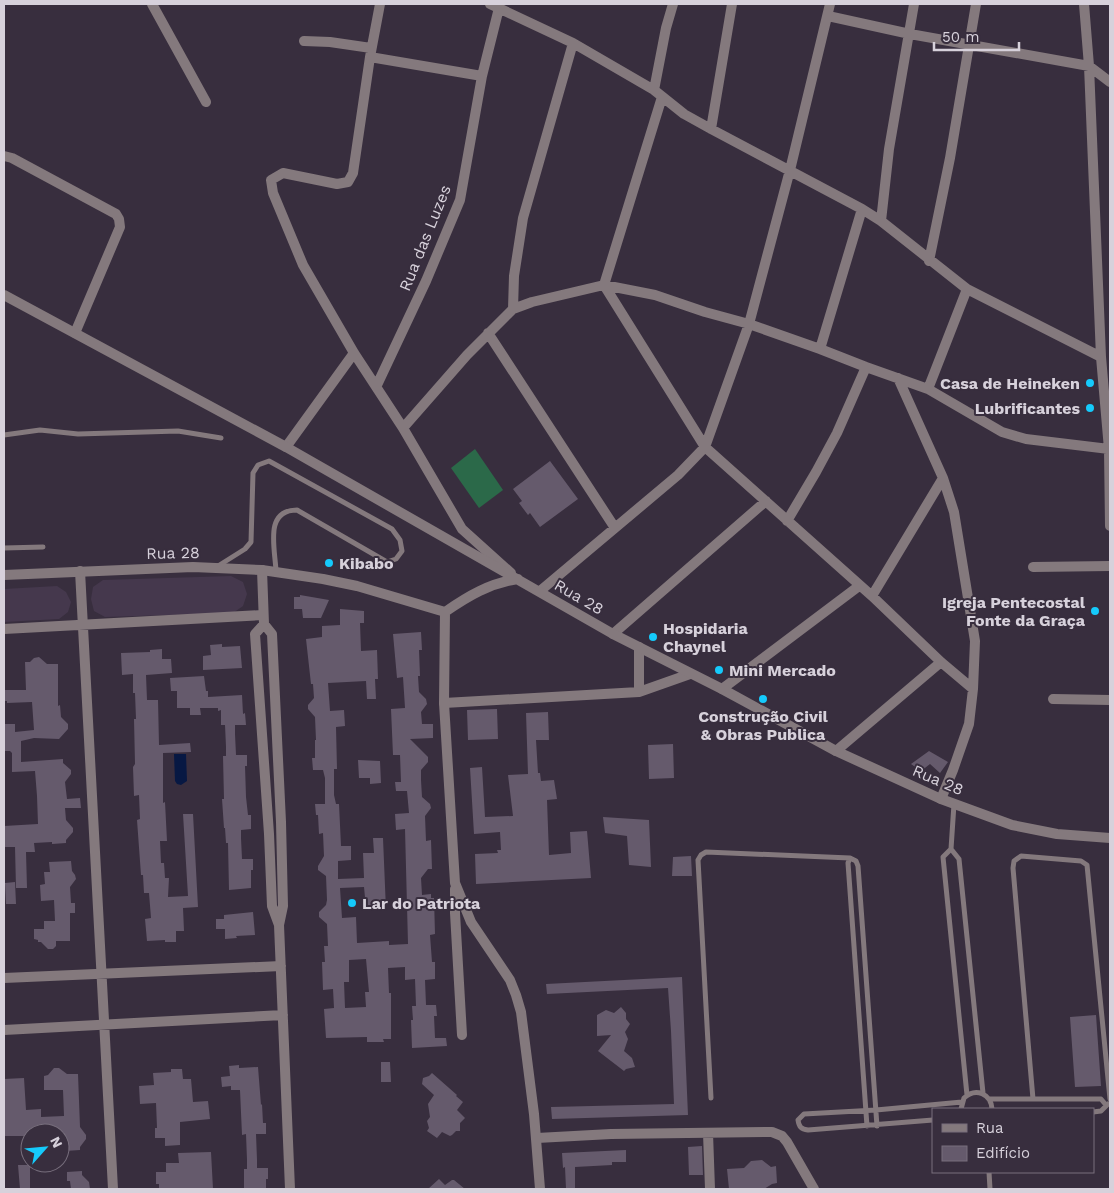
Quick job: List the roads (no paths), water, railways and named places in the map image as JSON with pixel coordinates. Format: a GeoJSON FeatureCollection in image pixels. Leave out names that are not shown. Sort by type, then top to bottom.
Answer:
{"type":"FeatureCollection","features":[{"type":"Feature","properties":{"kind":"street"},"geometry":{"type":"LineString","coordinates":[[152,4],[206,102]]}},
{"type":"Feature","properties":{"kind":"street"},"geometry":{"type":"LineString","coordinates":[[380,4],[353,173],[348,182],[337,184],[283,173],[272,180],[273,193],[303,265],[354,353],[377,385],[462,529],[518,579]]}},
{"type":"Feature","properties":{"kind":"street"},"geometry":{"type":"LineString","coordinates":[[673,4],[666,28],[658,94],[604,285],[705,447],[973,689]]}},
{"type":"Feature","properties":{"kind":"street"},"geometry":{"type":"LineString","coordinates":[[711,129],[732,4]]}},
{"type":"Feature","properties":{"kind":"street"},"geometry":{"type":"LineString","coordinates":[[540,591],[678,475],[705,447],[749,324],[790,170],[830,4]]}},
{"type":"Feature","properties":{"kind":"street"},"geometry":{"type":"LineString","coordinates":[[881,221],[889,149],[914,4]]}},
{"type":"Feature","properties":{"kind":"street"},"geometry":{"type":"LineString","coordinates":[[929,261],[950,158],[976,4]]}},
{"type":"Feature","properties":{"kind":"street"},"geometry":{"type":"LineString","coordinates":[[1084,4],[1089,66],[1101,357],[1109,449],[1110,526]]}},
{"type":"Feature","properties":{"kind":"street"},"geometry":{"type":"LineString","coordinates":[[495,6],[573,43],[658,94],[684,114],[881,221],[929,261],[967,289],[1101,357]]}},
{"type":"Feature","properties":{"kind":"street","name":"Rua das Luzes"},"geometry":{"type":"LineString","coordinates":[[377,385],[426,281],[460,200],[495,6]]}},
{"type":"Feature","properties":{"kind":"street"},"geometry":{"type":"LineString","coordinates":[[828,16],[910,34],[970,43],[1089,66],[1110,82]]}},
{"type":"Feature","properties":{"kind":"street"},"geometry":{"type":"LineString","coordinates":[[304,41],[330,42],[482,76]]}},
{"type":"Feature","properties":{"kind":"street"},"geometry":{"type":"LineString","coordinates":[[512,308],[514,276],[523,218],[573,43]]}},
{"type":"Feature","properties":{"kind":"street"},"geometry":{"type":"LineString","coordinates":[[4,156],[12,158],[107,209],[116,214],[119,219],[120,227],[75,333]]}},
{"type":"Feature","properties":{"kind":"street"},"geometry":{"type":"LineString","coordinates":[[820,349],[862,210]]}},
{"type":"Feature","properties":{"kind":"street"},"geometry":{"type":"LineString","coordinates":[[403,428],[512,308],[604,285],[655,295],[705,312],[749,324],[820,349],[928,389],[1002,432],[1026,439],[1109,449]]}},
{"type":"Feature","properties":{"kind":"street"},"geometry":{"type":"LineString","coordinates":[[928,389],[967,289]]}},
{"type":"Feature","properties":{"kind":"street"},"geometry":{"type":"LineString","coordinates":[[4,294],[286,447],[518,579]]}},
{"type":"Feature","properties":{"kind":"street"},"geometry":{"type":"LineString","coordinates":[[488,333],[615,528]]}},
{"type":"Feature","properties":{"kind":"street"},"geometry":{"type":"LineString","coordinates":[[286,447],[354,353]]}},
{"type":"Feature","properties":{"kind":"street"},"geometry":{"type":"LineString","coordinates":[[787,521],[833,440],[866,367]]}},
{"type":"Feature","properties":{"kind":"street"},"geometry":{"type":"LineString","coordinates":[[898,378],[943,478],[954,512],[974,641],[973,689],[969,724],[941,799]]}},
{"type":"Feature","properties":{"kind":"street"},"geometry":{"type":"LineString","coordinates":[[872,596],[943,478]]}},
{"type":"Feature","properties":{"kind":"street"},"geometry":{"type":"LineString","coordinates":[[613,634],[766,501]]}},
{"type":"Feature","properties":{"kind":"street"},"geometry":{"type":"LineString","coordinates":[[1033,567],[1110,566]]}},
{"type":"Feature","properties":{"kind":"street","name":"Rua 28"},"geometry":{"type":"LineString","coordinates":[[4,575],[215,567],[276,571],[358,586],[445,612]]}},
{"type":"Feature","properties":{"kind":"street"},"geometry":{"type":"LineString","coordinates":[[262,570],[264,620],[272,634],[281,812],[282,906],[278,925]]}},
{"type":"Feature","properties":{"kind":"street"},"geometry":{"type":"LineString","coordinates":[[80,571],[113,1189]]}},
{"type":"Feature","properties":{"kind":"street"},"geometry":{"type":"LineString","coordinates":[[462,1034],[444,703],[445,612],[479,590],[518,579]]}},
{"type":"Feature","properties":{"kind":"street","name":"Rua 28"},"geometry":{"type":"LineString","coordinates":[[518,579],[613,634],[722,689],[836,751],[941,799],[1012,825],[1057,834],[1110,838]]}},
{"type":"Feature","properties":{"kind":"street"},"geometry":{"type":"LineString","coordinates":[[722,689],[859,586]]}},
{"type":"Feature","properties":{"kind":"street"},"geometry":{"type":"LineString","coordinates":[[4,628],[83,623],[264,620]]}},
{"type":"Feature","properties":{"kind":"street"},"geometry":{"type":"LineString","coordinates":[[264,620],[255,634],[272,906],[278,925],[281,966],[290,1189]]}},
{"type":"Feature","properties":{"kind":"street"},"geometry":{"type":"LineString","coordinates":[[639,648],[639,692]]}},
{"type":"Feature","properties":{"kind":"street"},"geometry":{"type":"LineString","coordinates":[[836,751],[942,662]]}},
{"type":"Feature","properties":{"kind":"street"},"geometry":{"type":"LineString","coordinates":[[444,703],[639,692],[690,674]]}},
{"type":"Feature","properties":{"kind":"street"},"geometry":{"type":"LineString","coordinates":[[1053,699],[1110,700]]}},
{"type":"Feature","properties":{"kind":"street"},"geometry":{"type":"LineString","coordinates":[[455,884],[471,922],[510,980],[521,1012],[537,1138],[540,1189]]}},
{"type":"Feature","properties":{"kind":"street"},"geometry":{"type":"LineString","coordinates":[[456,944],[459,936],[465,932],[470,930],[480,934]]}},
{"type":"Feature","properties":{"kind":"street"},"geometry":{"type":"LineString","coordinates":[[4,978],[281,966]]}},
{"type":"Feature","properties":{"kind":"street"},"geometry":{"type":"LineString","coordinates":[[4,1030],[283,1015]]}},
{"type":"Feature","properties":{"kind":"street"},"geometry":{"type":"LineString","coordinates":[[537,1138],[772,1132],[782,1136],[814,1189]]}},
{"type":"Feature","properties":{"kind":"street"},"geometry":{"type":"LineString","coordinates":[[708,1133],[710,1189]]}},
{"type":"Feature","properties":{"kind":"lane"},"geometry":{"type":"LineString","coordinates":[[4,435],[40,430],[78,434],[178,430],[222,438]]}},
{"type":"Feature","properties":{"kind":"lane"},"geometry":{"type":"LineString","coordinates":[[215,567],[245,549],[251,542],[252,473],[258,465],[268,461],[392,529],[400,540],[402,551],[396,559],[387,562],[297,510],[287,510],[279,516],[274,525],[276,571]]}},
{"type":"Feature","properties":{"kind":"lane"},"geometry":{"type":"LineString","coordinates":[[4,548],[43,547]]}},
{"type":"Feature","properties":{"kind":"lane"},"geometry":{"type":"LineString","coordinates":[[954,804],[951,849],[943,857],[967,1095]]}},
{"type":"Feature","properties":{"kind":"lane"},"geometry":{"type":"LineString","coordinates":[[951,849],[959,859],[983,1093]]}},
{"type":"Feature","properties":{"kind":"lane"},"geometry":{"type":"LineString","coordinates":[[711,1098],[698,860],[706,852],[850,858],[856,861],[858,866],[876,1126]]}},
{"type":"Feature","properties":{"kind":"lane"},"geometry":{"type":"LineString","coordinates":[[1033,1099],[1013,868],[1014,861],[1021,856],[1081,861],[1087,865],[1110,1099],[1102,1111],[1094,1112]]}},
{"type":"Feature","properties":{"kind":"lane"},"geometry":{"type":"LineString","coordinates":[[850,858],[848,863],[867,1126]]}},
{"type":"Feature","properties":{"kind":"lane"},"geometry":{"type":"LineString","coordinates":[[856,978],[866,978]]}},
{"type":"Feature","properties":{"kind":"lane"},"geometry":{"type":"LineString","coordinates":[[961,1108],[962,1102],[967,1095],[978,1092],[983,1093],[989,1099],[992,1108]]}},
{"type":"Feature","properties":{"kind":"lane"},"geometry":{"type":"LineString","coordinates":[[989,1099],[1101,1099],[1106,1105]]}},
{"type":"Feature","properties":{"kind":"lane"},"geometry":{"type":"LineString","coordinates":[[932,1120],[808,1130],[802,1129],[799,1126],[798,1120],[804,1114],[962,1102]]}},
{"type":"Feature","properties":{"kind":"lane"},"geometry":{"type":"LineString","coordinates":[[989,1173],[990,1189]]}},
{"type":"Feature","properties":{"kind":"water"},"geometry":{"type":"Polygon","coordinates":[[[174,754],[186,754],[187,781],[181,785],[175,781],[174,754]]]}},
{"type":"Feature","properties":{"kind":"place","name":"Casa de Heineken"},"geometry":{"type":"Point","coordinates":[1090,383]}},
{"type":"Feature","properties":{"kind":"place","name":"Lubrificantes"},"geometry":{"type":"Point","coordinates":[1090,408]}},
{"type":"Feature","properties":{"kind":"place","name":"Kibabo"},"geometry":{"type":"Point","coordinates":[329,563]}},
{"type":"Feature","properties":{"kind":"place","name":"Igreja Pentecostal Fonte da Graça"},"geometry":{"type":"Point","coordinates":[1095,611]}},
{"type":"Feature","properties":{"kind":"place","name":"Hospidaria Chaynel"},"geometry":{"type":"Point","coordinates":[653,637]}},
{"type":"Feature","properties":{"kind":"place","name":"Mini Mercado"},"geometry":{"type":"Point","coordinates":[719,670]}},
{"type":"Feature","properties":{"kind":"place","name":"Construção Civil & Obras Publica"},"geometry":{"type":"Point","coordinates":[763,699]}},
{"type":"Feature","properties":{"kind":"place","name":"Lar do Patriota"},"geometry":{"type":"Point","coordinates":[352,903]}}]}
